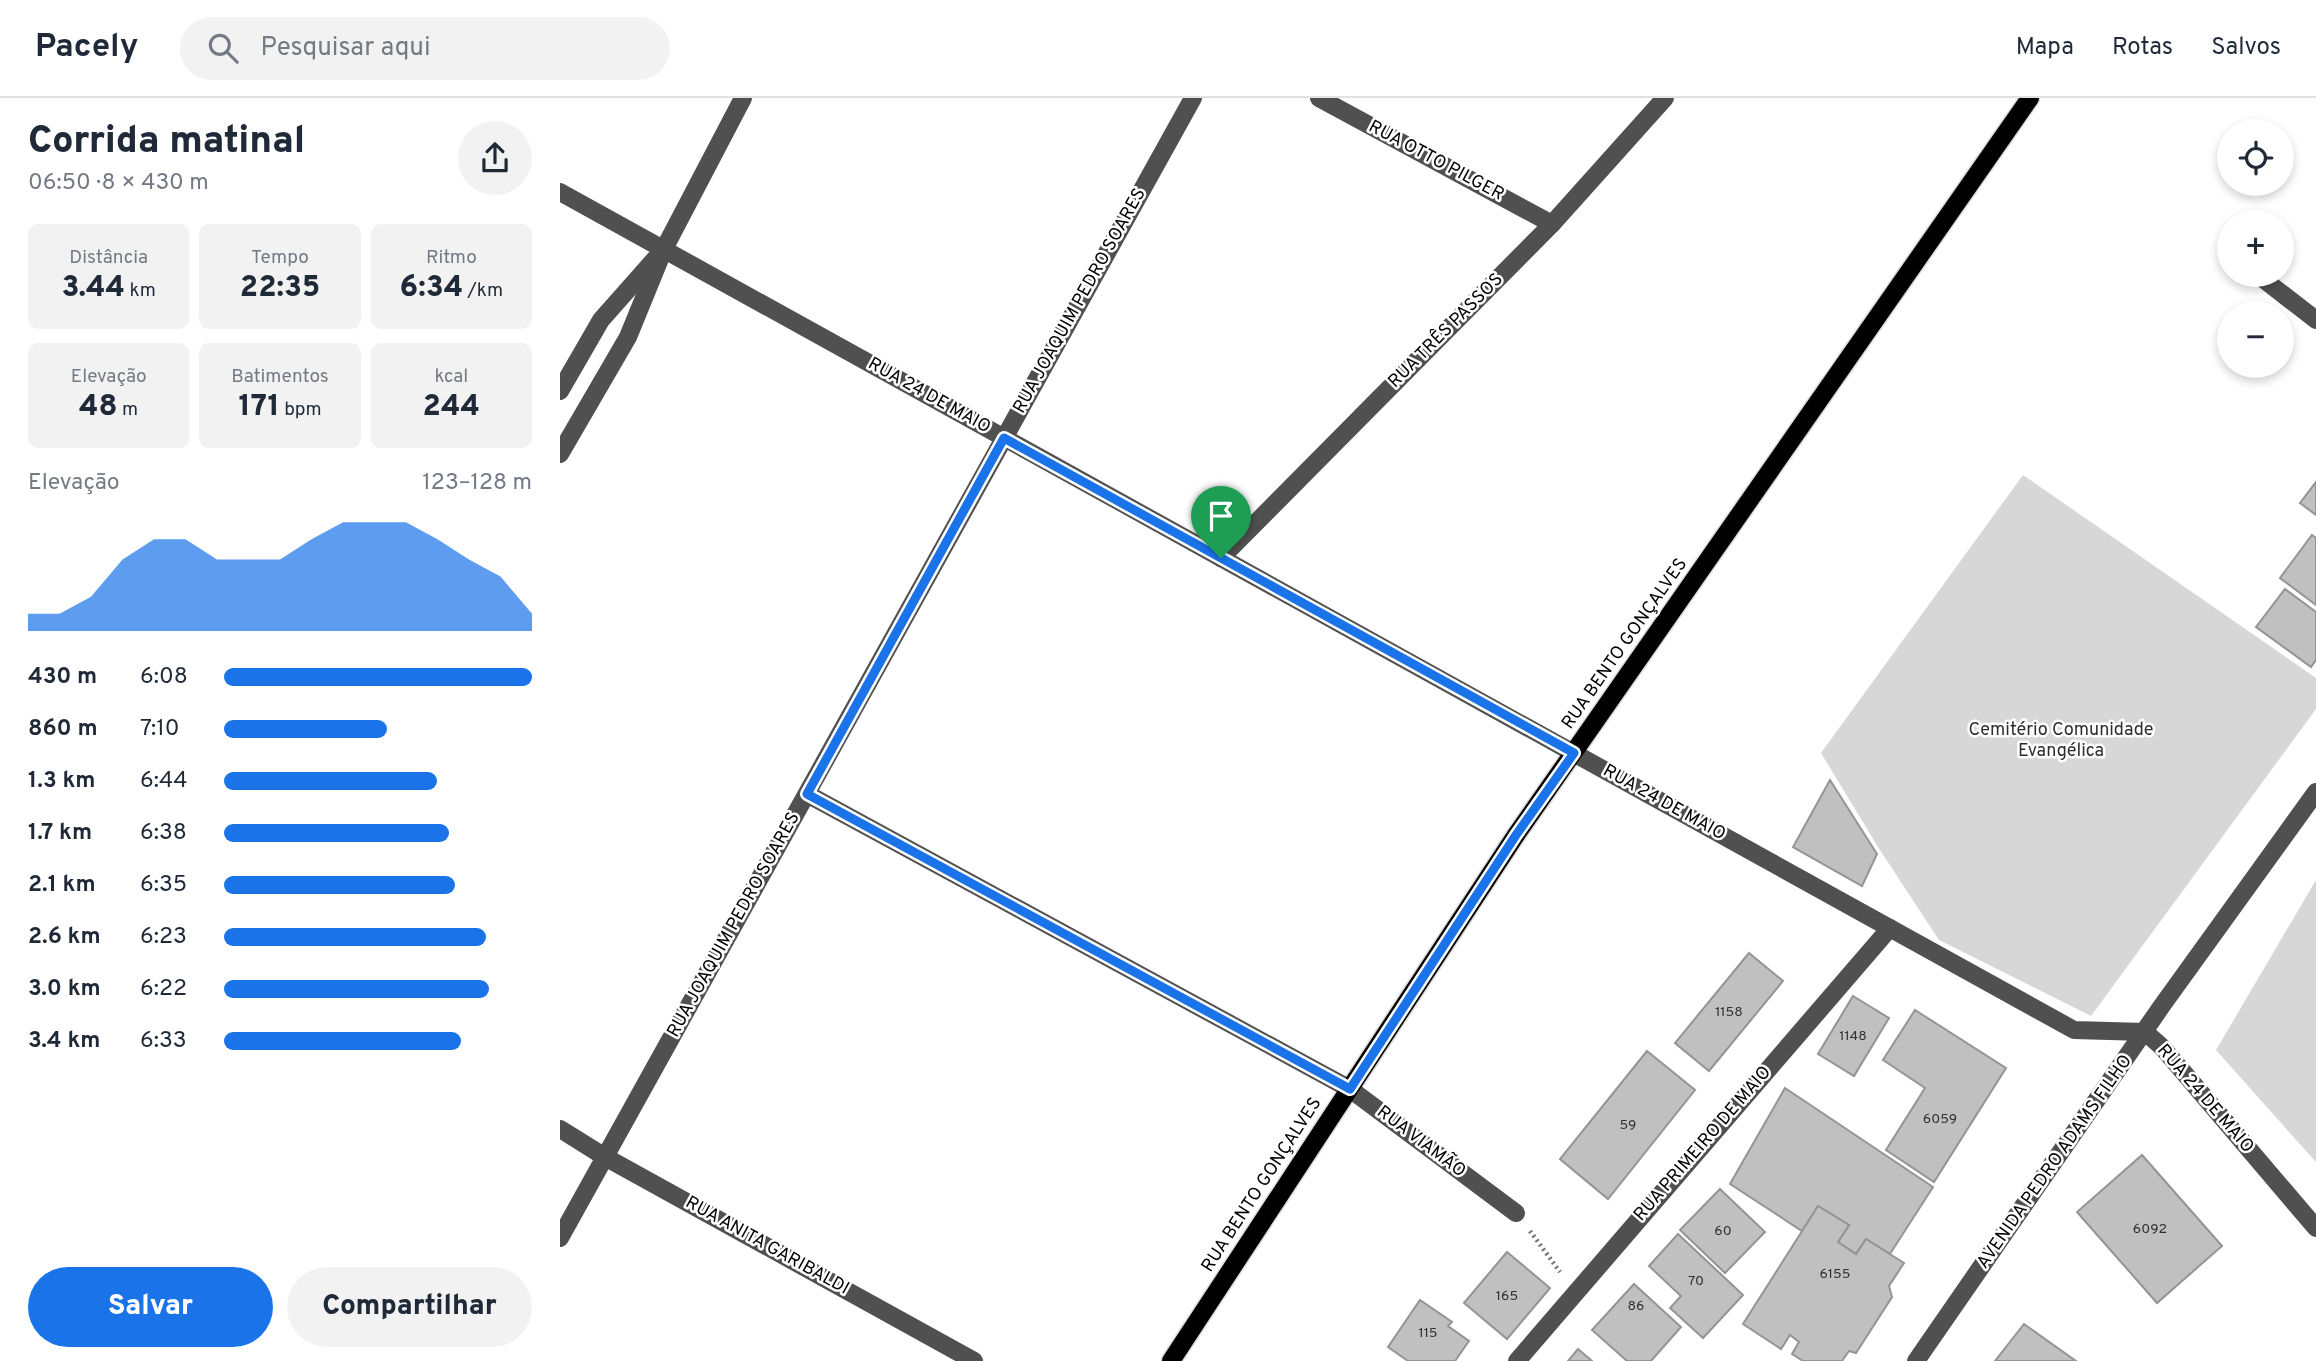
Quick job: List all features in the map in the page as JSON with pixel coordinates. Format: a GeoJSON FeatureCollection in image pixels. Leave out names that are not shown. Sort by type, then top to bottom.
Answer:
{"type":"FeatureCollection","features":[{"type":"Feature","properties":{"kind":"main road","name":"RUA BENTO GONÇALVES"},"geometry":{"type":"LineString","coordinates":[[1171,1361],[1516,835],[2030,98]]}},
{"type":"Feature","properties":{"kind":"street"},"geometry":{"type":"LineString","coordinates":[[560,454],[628,337],[664,249],[743,98]]}},
{"type":"Feature","properties":{"kind":"street","name":"RUA JOAQUIM PEDRO SOARES"},"geometry":{"type":"LineString","coordinates":[[560,1238],[1193,98]]}},
{"type":"Feature","properties":{"kind":"street","name":"RUA OTTO PILGER"},"geometry":{"type":"LineString","coordinates":[[1319,98],[1552,224]]}},
{"type":"Feature","properties":{"kind":"street","name":"RUA TRÊS PASSOS"},"geometry":{"type":"LineString","coordinates":[[1221,558],[1552,224],[1665,98]]}},
{"type":"Feature","properties":{"kind":"street","name":"RUA 24 DE MAIO"},"geometry":{"type":"LineString","coordinates":[[560,192],[2074,1030],[2145,1032],[2162,1046],[2316,1228]]}},
{"type":"Feature","properties":{"kind":"street"},"geometry":{"type":"LineString","coordinates":[[560,391],[601,320],[664,249]]}},
{"type":"Feature","properties":{"kind":"street"},"geometry":{"type":"LineString","coordinates":[[2273,287],[2316,320]]}},
{"type":"Feature","properties":{"kind":"street","name":"AVENIDA PEDRO ADAMS FILHO"},"geometry":{"type":"LineString","coordinates":[[1916,1361],[2316,792]]}},
{"type":"Feature","properties":{"kind":"street","name":"RUA VIAMÃO"},"geometry":{"type":"LineString","coordinates":[[807,794],[1350,1089],[1516,1213]]}},
{"type":"Feature","properties":{"kind":"street","name":"RUA PRIMEIRO DE MAIO"},"geometry":{"type":"LineString","coordinates":[[1517,1361],[1889,928]]}},
{"type":"Feature","properties":{"kind":"street","name":"RUA ANITA GARIBALDI"},"geometry":{"type":"LineString","coordinates":[[560,1129],[605,1157],[974,1361]]}},
{"type":"Feature","properties":{"kind":"path"},"geometry":{"type":"LineString","coordinates":[[1516,1213],[1576,1292]]}},
{"type":"Feature","properties":{"kind":"green space","name":"Cemitério Comunidade Evangélica"},"geometry":{"type":"Polygon","coordinates":[[[2023,475],[2316,678],[2316,709],[2091,1016],[1939,940],[1821,753],[2023,475]]]}},
{"type":"Feature","properties":{"kind":"green space"},"geometry":{"type":"Polygon","coordinates":[[[2316,880],[2316,1162],[2216,1050],[2316,880]]]}},
{"type":"Feature","properties":{"kind":"building"},"geometry":{"type":"Polygon","coordinates":[[[2316,482],[2316,515],[2300,503],[2316,482]]]}},
{"type":"Feature","properties":{"kind":"building"},"geometry":{"type":"Polygon","coordinates":[[[2312,535],[2316,538],[2316,605],[2280,578],[2312,535]]]}},
{"type":"Feature","properties":{"kind":"building"},"geometry":{"type":"Polygon","coordinates":[[[2285,589],[2316,612],[2316,660],[2311,667],[2256,627],[2285,589]]]}},
{"type":"Feature","properties":{"kind":"building"},"geometry":{"type":"Polygon","coordinates":[[[1830,780],[1877,854],[1862,886],[1793,847],[1830,780]]]}},
{"type":"Feature","properties":{"kind":"building"},"geometry":{"type":"Polygon","coordinates":[[[1749,953],[1783,981],[1709,1071],[1675,1043],[1749,953]]]}},
{"type":"Feature","properties":{"kind":"building"},"geometry":{"type":"Polygon","coordinates":[[[1853,996],[1889,1018],[1854,1076],[1818,1054],[1853,996]]]}},
{"type":"Feature","properties":{"kind":"building"},"geometry":{"type":"Polygon","coordinates":[[[1915,1010],[2006,1068],[1934,1182],[1886,1150],[1925,1088],[1883,1060],[1915,1010]]]}},
{"type":"Feature","properties":{"kind":"building"},"geometry":{"type":"Polygon","coordinates":[[[1647,1051],[1695,1090],[1608,1199],[1560,1159],[1647,1051]]]}},
{"type":"Feature","properties":{"kind":"building"},"geometry":{"type":"Polygon","coordinates":[[[1785,1088],[1933,1187],[1890,1254],[1866,1239],[1856,1254],[1838,1242],[1849,1225],[1818,1206],[1802,1231],[1730,1184],[1785,1088]]]}},
{"type":"Feature","properties":{"kind":"building"},"geometry":{"type":"Polygon","coordinates":[[[2142,1155],[2222,1246],[2157,1303],[2077,1212],[2142,1155]]]}},
{"type":"Feature","properties":{"kind":"building"},"geometry":{"type":"Polygon","coordinates":[[[1720,1189],[1765,1232],[1725,1273],[1680,1230],[1720,1189]]]}},
{"type":"Feature","properties":{"kind":"building"},"geometry":{"type":"Polygon","coordinates":[[[1818,1206],[1849,1225],[1838,1242],[1856,1254],[1866,1239],[1904,1263],[1889,1286],[1892,1297],[1856,1353],[1849,1351],[1842,1361],[1803,1361],[1792,1354],[1799,1342],[1790,1335],[1781,1349],[1743,1324],[1818,1206]]]}},
{"type":"Feature","properties":{"kind":"building"},"geometry":{"type":"Polygon","coordinates":[[[1678,1234],[1743,1295],[1703,1338],[1670,1308],[1681,1296],[1649,1266],[1678,1234]]]}},
{"type":"Feature","properties":{"kind":"building"},"geometry":{"type":"Polygon","coordinates":[[[1507,1252],[1550,1288],[1507,1339],[1464,1303],[1507,1252]]]}},
{"type":"Feature","properties":{"kind":"building"},"geometry":{"type":"Polygon","coordinates":[[[1634,1284],[1681,1327],[1651,1361],[1627,1361],[1592,1330],[1634,1284]]]}},
{"type":"Feature","properties":{"kind":"building"},"geometry":{"type":"Polygon","coordinates":[[[1420,1300],[1452,1322],[1448,1326],[1469,1341],[1455,1361],[1408,1361],[1388,1347],[1420,1300]]]}},
{"type":"Feature","properties":{"kind":"building"},"geometry":{"type":"Polygon","coordinates":[[[2024,1324],[2076,1361],[1995,1361],[2024,1324]]]}},
{"type":"Feature","properties":{"kind":"building"},"geometry":{"type":"Polygon","coordinates":[[[1578,1349],[1592,1361],[1568,1361],[1578,1349]]]}},
{"type":"Feature","properties":{"kind":"route"},"geometry":{"type":"LineString","coordinates":[[1004,438],[1221,558],[1574,753],[1516,835],[1350,1089],[807,794],[1004,438]]}}]}
